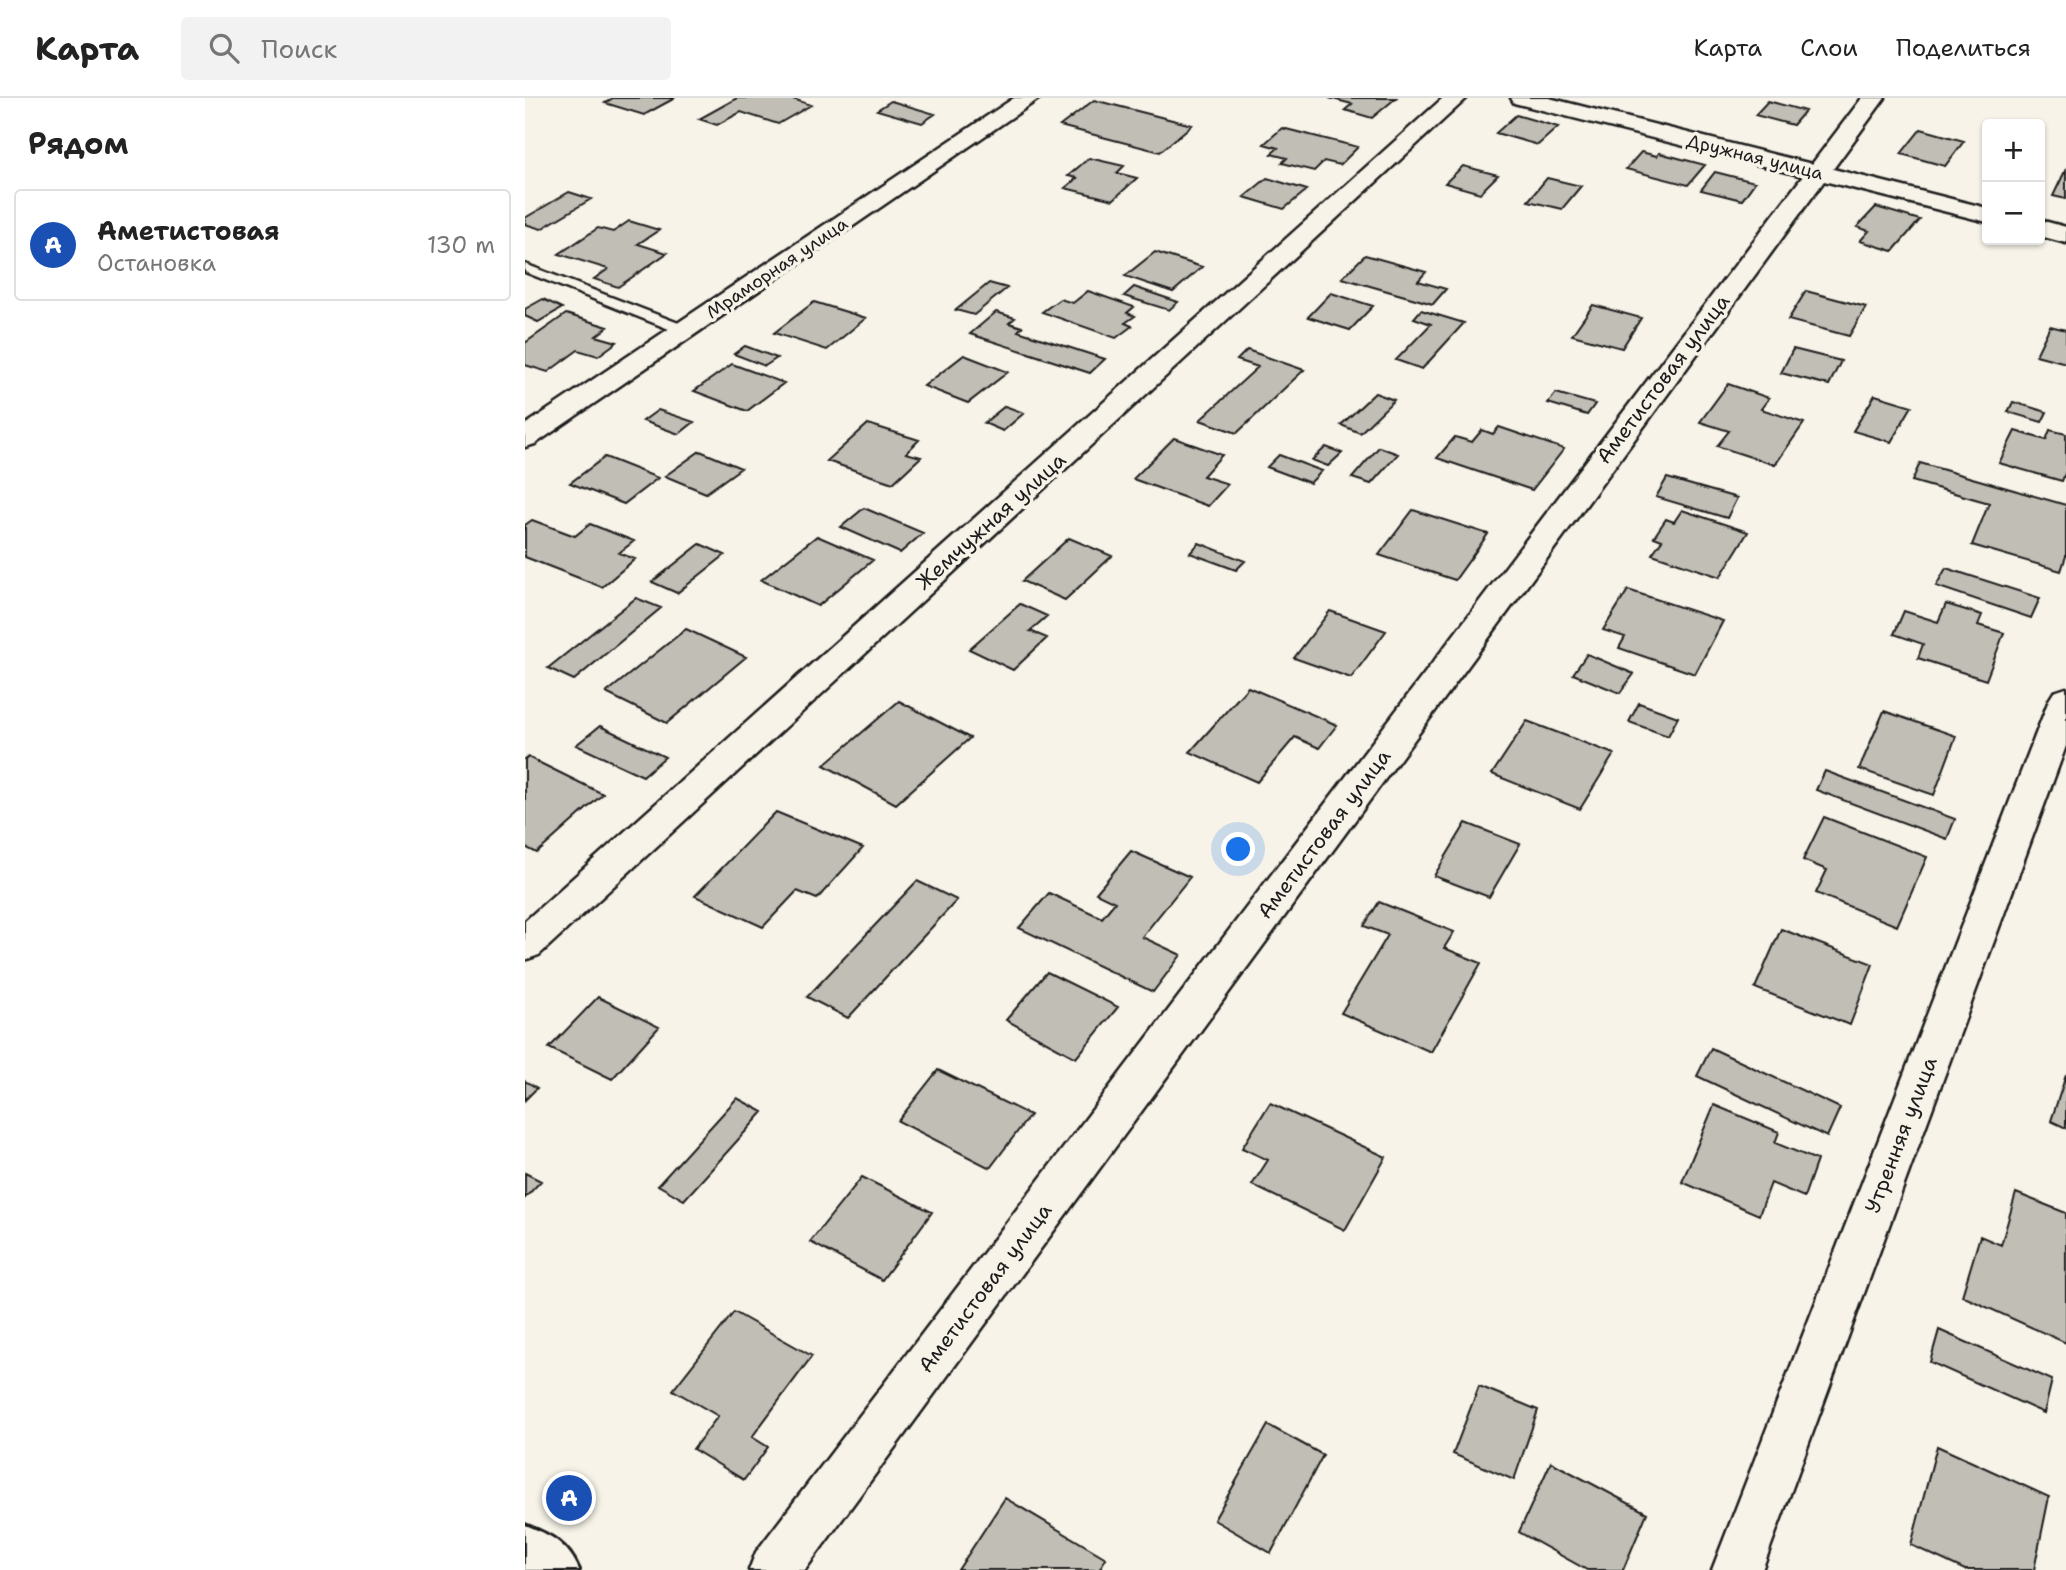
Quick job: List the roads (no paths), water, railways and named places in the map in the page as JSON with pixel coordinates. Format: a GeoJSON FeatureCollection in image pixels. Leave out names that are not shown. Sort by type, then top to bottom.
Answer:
{"type":"FeatureCollection","features":[{"type":"Feature","properties":{"kind":"street","name":"Мраморная улица"},"geometry":{"type":"LineString","coordinates":[[525,438],[1029,98]]}},
{"type":"Feature","properties":{"kind":"street","name":"Жемчужная улица"},"geometry":{"type":"LineString","coordinates":[[525,944],[1456,98]]}},
{"type":"Feature","properties":{"kind":"street","name":"Дружная улица"},"geometry":{"type":"LineString","coordinates":[[1522,98],[1982,214]]}},
{"type":"Feature","properties":{"kind":"street","name":"Аметистовая улица"},"geometry":{"type":"LineString","coordinates":[[774,1570],[1874,98]]}},
{"type":"Feature","properties":{"kind":"street"},"geometry":{"type":"LineString","coordinates":[[2045,229],[2066,235]]}},
{"type":"Feature","properties":{"kind":"street","name":"Утренняя улица"},"geometry":{"type":"LineString","coordinates":[[1737,1570],[2066,701]]}},
{"type":"Feature","properties":{"kind":"street"},"geometry":{"type":"LineString","coordinates":[[525,1551],[552,1570]]}},
{"type":"Feature","properties":{"kind":"lane"},"geometry":{"type":"LineString","coordinates":[[525,268],[684,330]]}},
{"type":"Feature","properties":{"kind":"place","name":"Аметистовая"},"geometry":{"type":"Point","coordinates":[569,1498]}}]}
